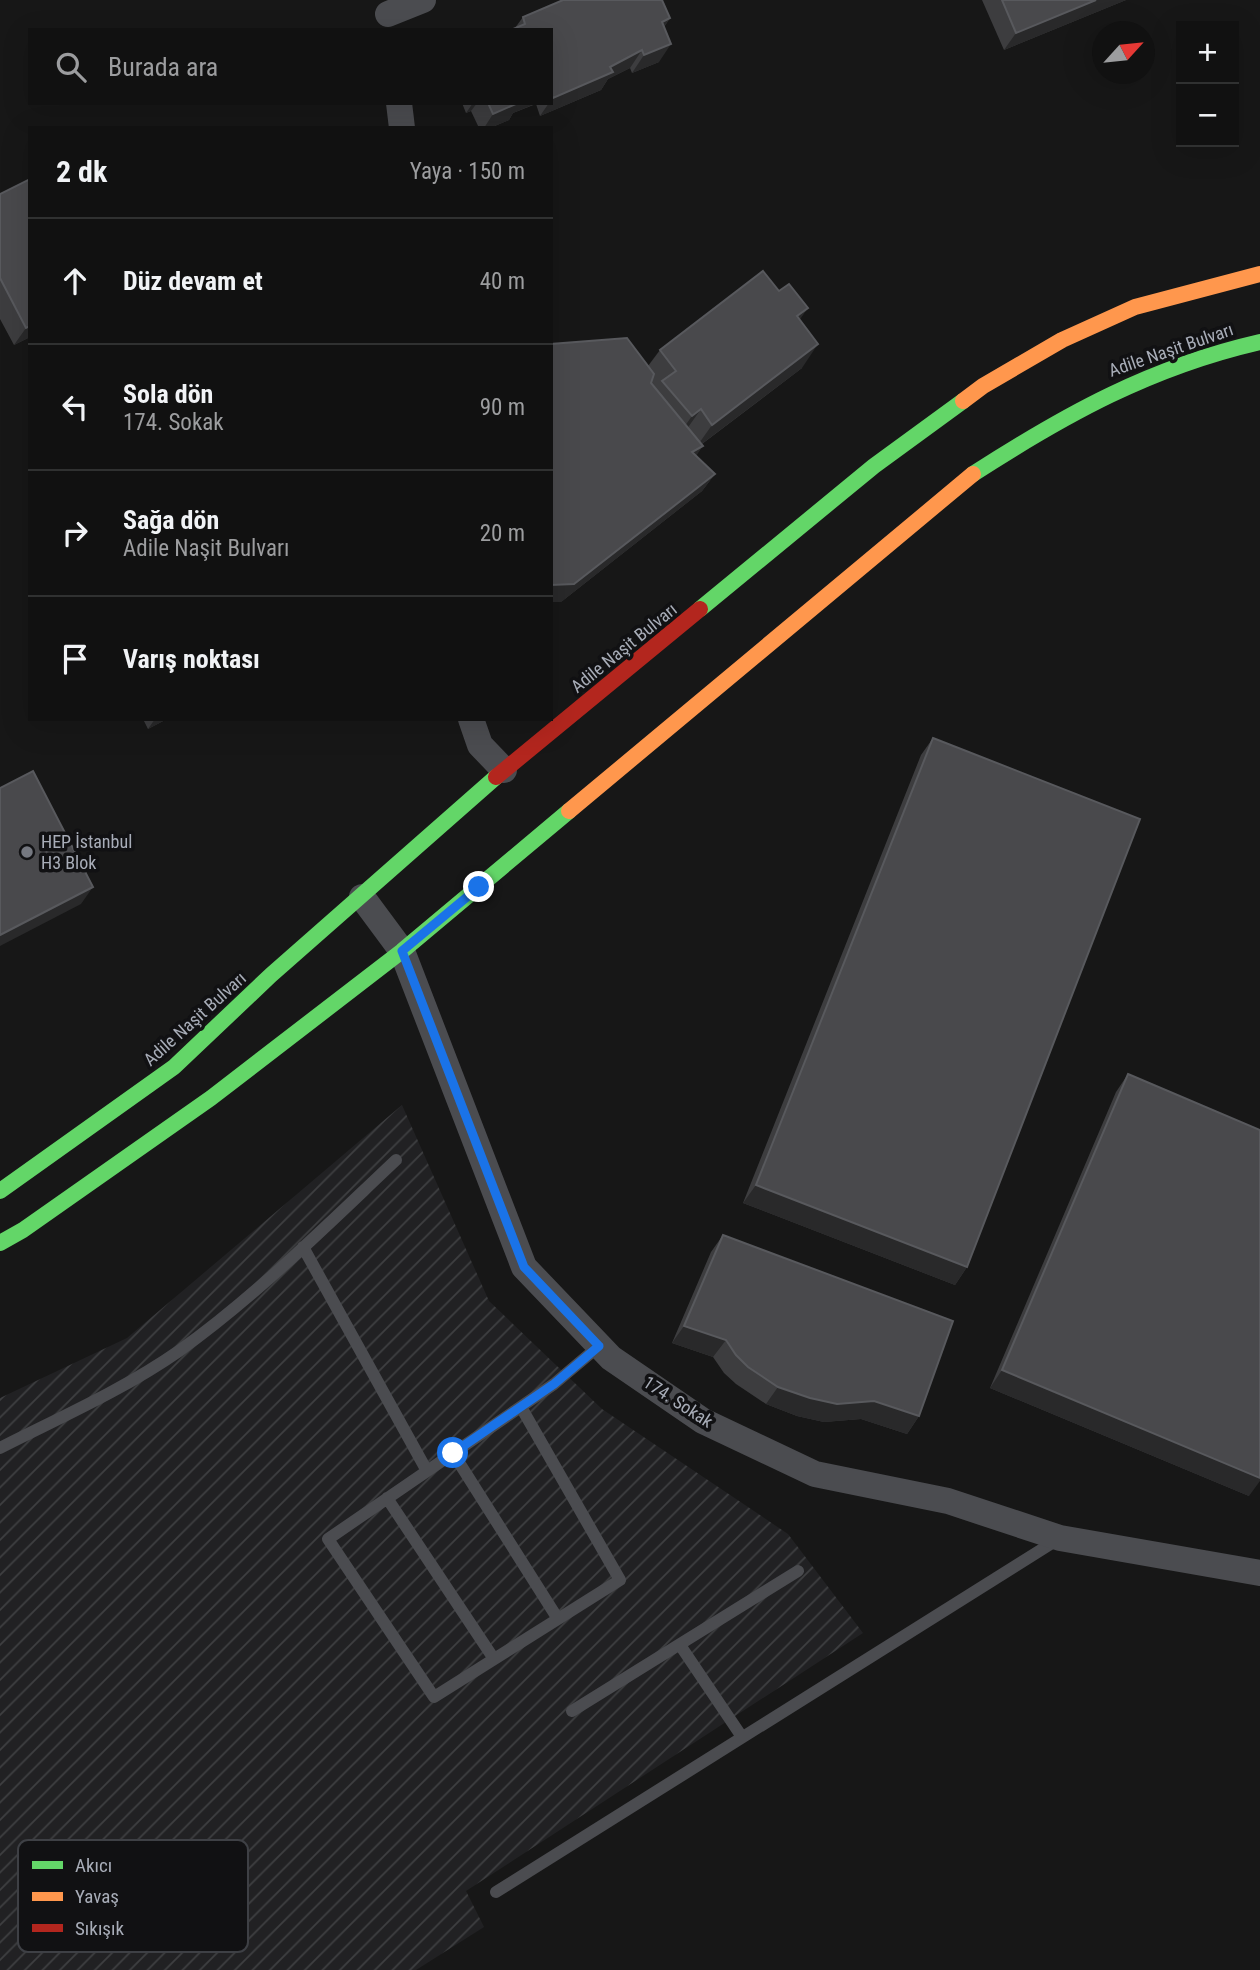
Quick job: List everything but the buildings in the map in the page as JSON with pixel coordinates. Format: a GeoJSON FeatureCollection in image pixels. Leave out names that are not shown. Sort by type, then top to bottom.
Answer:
{"type":"FeatureCollection","features":[{"type":"Feature","properties":{"kind":"main road","name":"Adile Naşit Bulvarı"},"geometry":{"type":"LineString","coordinates":[[0,1191],[174,1067],[271,975],[504,770],[874,466],[983,386],[1062,340],[1135,307],[1260,274]]}},
{"type":"Feature","properties":{"kind":"main road","name":"Adile Naşit Bulvarı"},"geometry":{"type":"LineString","coordinates":[[0,1243],[23,1230],[211,1098],[402,951],[969,476],[1026,439],[1107,393],[1168,368],[1260,342]]}},
{"type":"Feature","properties":{"kind":"street"},"geometry":{"type":"LineString","coordinates":[[388,14],[423,0]]}},
{"type":"Feature","properties":{"kind":"street"},"geometry":{"type":"LineString","coordinates":[[399,105],[402,126]]}},
{"type":"Feature","properties":{"kind":"street"},"geometry":{"type":"LineString","coordinates":[[472,721],[480,745],[504,770]]}},
{"type":"Feature","properties":{"kind":"street","name":"174. Sokak"},"geometry":{"type":"LineString","coordinates":[[362,897],[402,951],[524,1267],[611,1358],[703,1421],[815,1474],[948,1501],[1060,1538],[1260,1573]]}},
{"type":"Feature","properties":{"kind":"lane"},"geometry":{"type":"LineString","coordinates":[[0,1448],[122,1387],[178,1351],[225,1316],[396,1160]]}},
{"type":"Feature","properties":{"kind":"lane"},"geometry":{"type":"LineString","coordinates":[[303,1247],[428,1471]]}},
{"type":"Feature","properties":{"kind":"lane"},"geometry":{"type":"LineString","coordinates":[[521,1407],[620,1580],[434,1697],[328,1539],[554,1384],[599,1346]]}},
{"type":"Feature","properties":{"kind":"lane"},"geometry":{"type":"LineString","coordinates":[[453,1453],[558,1619]]}},
{"type":"Feature","properties":{"kind":"lane"},"geometry":{"type":"LineString","coordinates":[[387,1499],[494,1659]]}},
{"type":"Feature","properties":{"kind":"lane"},"geometry":{"type":"LineString","coordinates":[[496,1892],[1060,1538]]}},
{"type":"Feature","properties":{"kind":"lane"},"geometry":{"type":"LineString","coordinates":[[572,1712],[798,1571]]}},
{"type":"Feature","properties":{"kind":"lane"},"geometry":{"type":"LineString","coordinates":[[680,1644],[742,1737]]}},
{"type":"Feature","properties":{"kind":"shaded area"},"geometry":{"type":"Polygon","coordinates":[[[402,1105],[489,1301],[602,1409],[788,1534],[863,1633],[466,1891],[484,1927],[416,1970],[0,1970],[0,1398],[127,1338],[402,1105]]]}},
{"type":"Feature","properties":{"kind":"traffic: fast"},"geometry":{"type":"LineString","coordinates":[[973,474],[1076,412],[1110,395],[1182,365],[1260,342]]}},
{"type":"Feature","properties":{"kind":"traffic: fast"},"geometry":{"type":"LineString","coordinates":[[700,609],[874,466],[963,401]]}},
{"type":"Feature","properties":{"kind":"traffic: fast"},"geometry":{"type":"LineString","coordinates":[[0,1191],[174,1067],[271,975],[496,777]]}},
{"type":"Feature","properties":{"kind":"traffic: fast"},"geometry":{"type":"LineString","coordinates":[[0,1243],[23,1230],[211,1098],[402,951],[569,811]]}},
{"type":"Feature","properties":{"kind":"traffic: slow"},"geometry":{"type":"LineString","coordinates":[[963,401],[983,386],[1062,340],[1135,307],[1260,274]]}},
{"type":"Feature","properties":{"kind":"traffic: slow"},"geometry":{"type":"LineString","coordinates":[[569,811],[973,474]]}},
{"type":"Feature","properties":{"kind":"traffic: jam"},"geometry":{"type":"LineString","coordinates":[[496,777],[700,609]]}},
{"type":"Feature","properties":{"kind":"place","name":"HEP İstanbul H3 Blok"},"geometry":{"type":"Point","coordinates":[27,852]}},
{"type":"Feature","properties":{"kind":"route"},"geometry":{"type":"LineString","coordinates":[[453,1453],[554,1384],[599,1346],[524,1267],[402,951],[479,887]]}}]}
